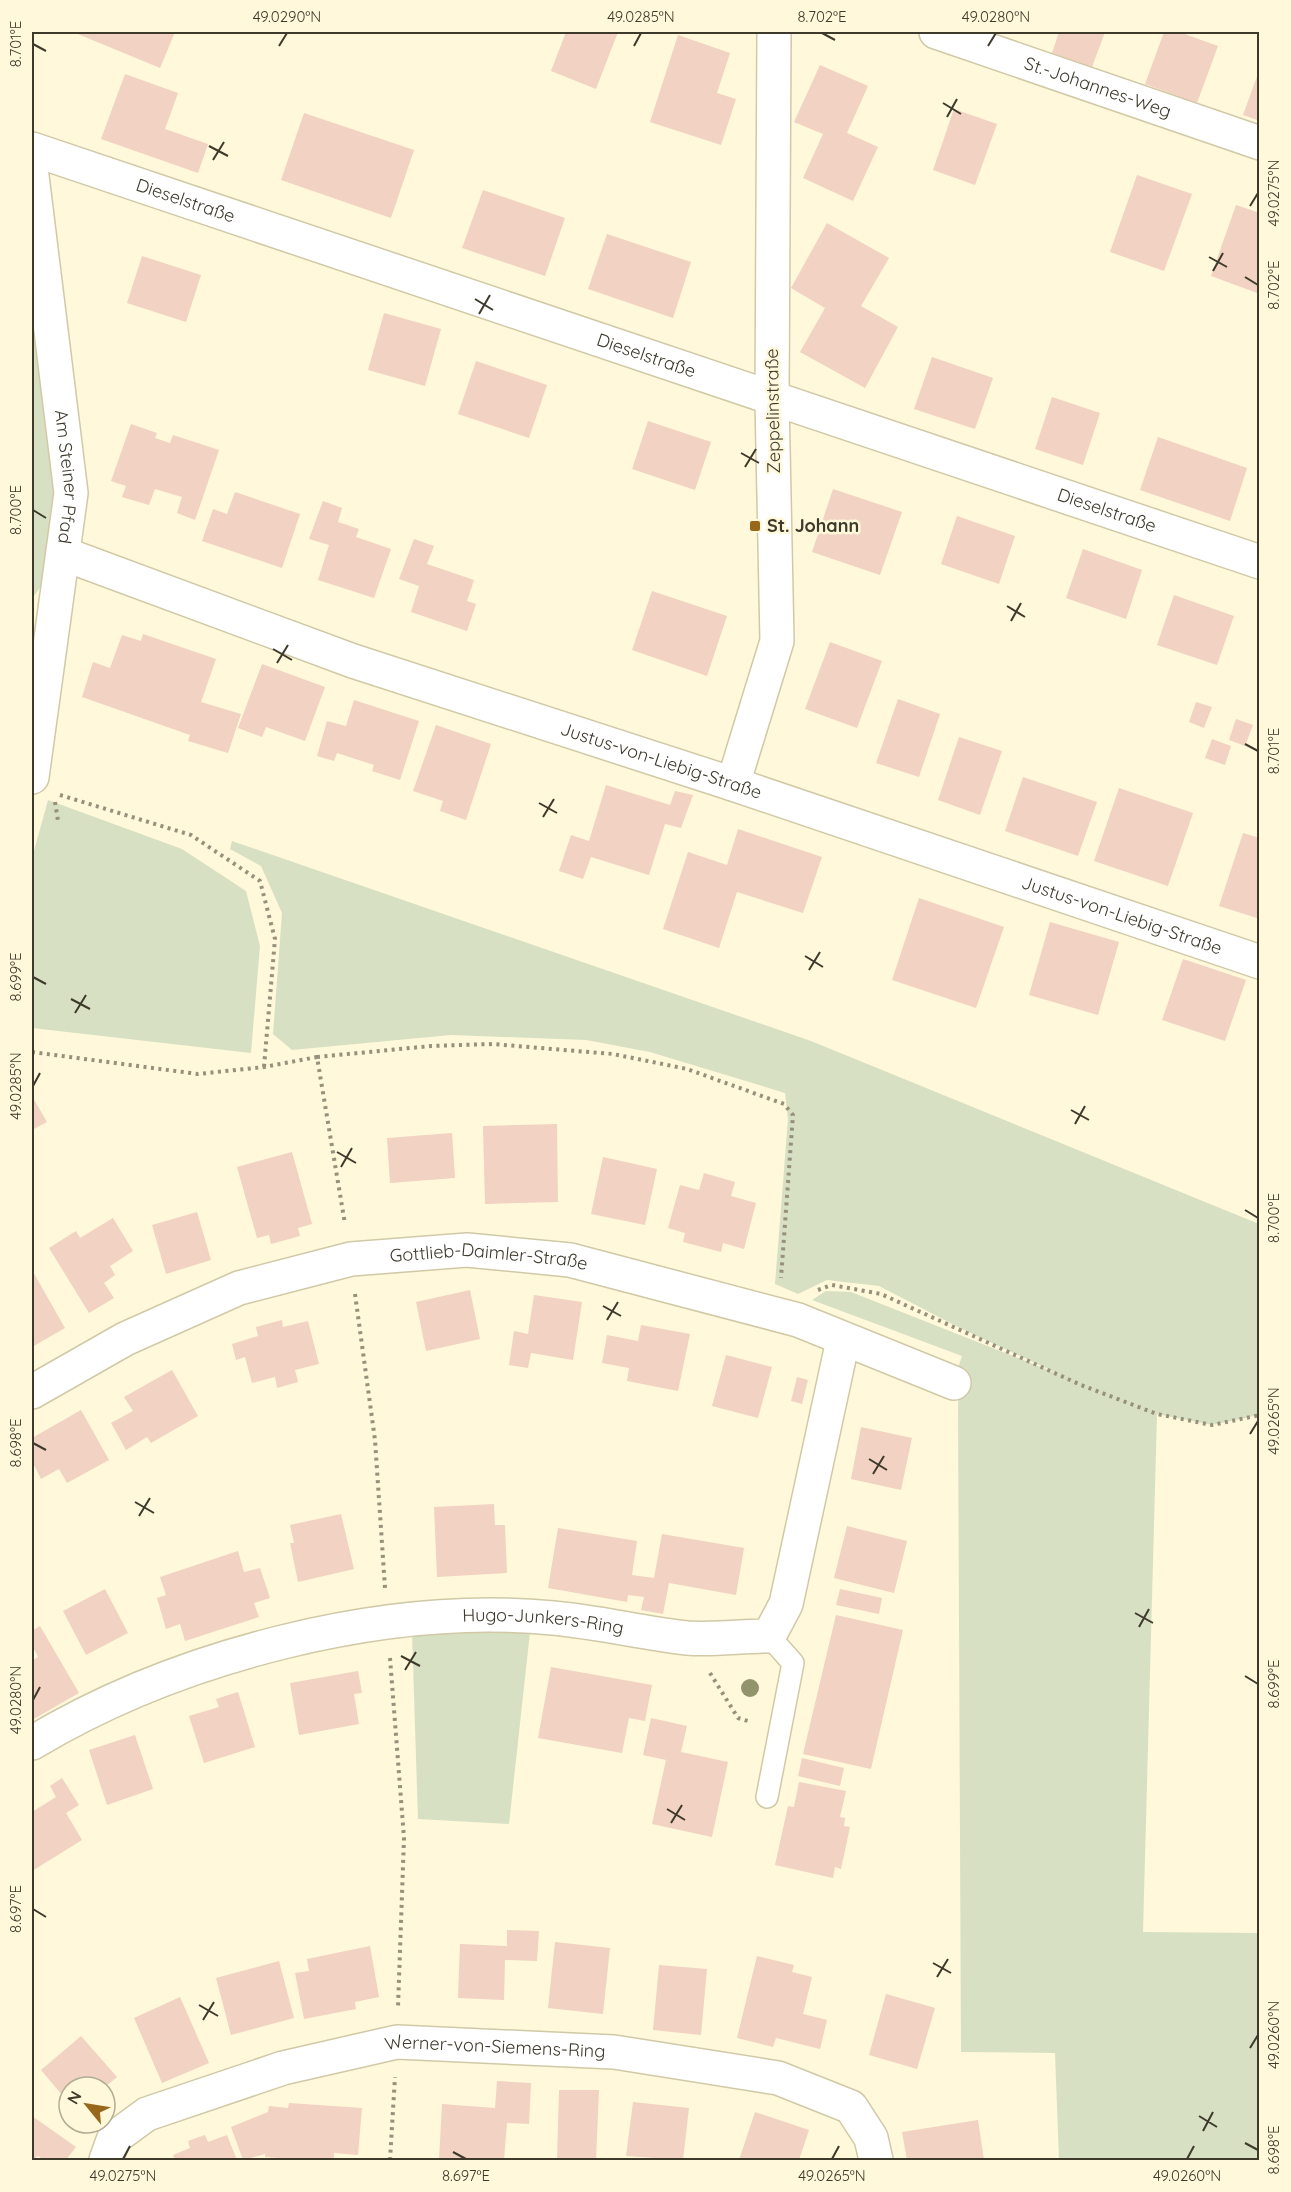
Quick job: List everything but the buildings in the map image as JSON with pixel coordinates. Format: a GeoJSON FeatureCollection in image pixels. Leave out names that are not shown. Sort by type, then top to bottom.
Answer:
{"type":"FeatureCollection","features":[{"type":"Feature","properties":{"kind":"street","name":"Zeppelinstraße"},"geometry":{"type":"LineString","coordinates":[[733,784],[777,641],[772,400],[774,32]]}},
{"type":"Feature","properties":{"kind":"street","name":"St.-Johannes-Weg"},"geometry":{"type":"LineString","coordinates":[[936,32],[1260,143]]}},
{"type":"Feature","properties":{"kind":"street","name":"Dieselstraße"},"geometry":{"type":"LineString","coordinates":[[32,149],[772,400],[1260,562]]}},
{"type":"Feature","properties":{"kind":"street","name":"Am Steiner Pfad"},"geometry":{"type":"LineString","coordinates":[[32,176],[71,493],[42,785]]}},
{"type":"Feature","properties":{"kind":"street","name":"Justus-von-Liebig-Straße"},"geometry":{"type":"LineString","coordinates":[[64,554],[353,661],[733,784],[1260,962]]}},
{"type":"Feature","properties":{"kind":"street","name":"Gottlieb-Daimler-Straße"},"geometry":{"type":"LineString","coordinates":[[32,1392],[125,1339],[239,1288],[351,1259],[467,1250],[570,1260],[788,1317],[954,1383]]}},
{"type":"Feature","properties":{"kind":"street"},"geometry":{"type":"LineString","coordinates":[[769,1636],[786,1604],[843,1340]]}},
{"type":"Feature","properties":{"kind":"street","name":"Hugo-Junkers-Ring"},"geometry":{"type":"LineString","coordinates":[[32,1743],[55,1729],[161,1680],[266,1645],[388,1623],[473,1616],[552,1618],[689,1638],[769,1636]]}},
{"type":"Feature","properties":{"kind":"street","name":"Werner-von-Siemens-Ring"},"geometry":{"type":"LineString","coordinates":[[106,2160],[114,2138],[147,2114],[283,2068],[397,2042],[614,2052],[778,2078],[851,2107],[871,2138],[876,2160]]}},
{"type":"Feature","properties":{"kind":"lane"},"geometry":{"type":"LineString","coordinates":[[768,1797],[793,1663],[769,1636]]}},
{"type":"Feature","properties":{"kind":"path"},"geometry":{"type":"LineString","coordinates":[[42,785],[191,835],[260,881],[275,939],[264,1067]]}},
{"type":"Feature","properties":{"kind":"path"},"geometry":{"type":"LineString","coordinates":[[32,1052],[198,1074],[264,1067],[317,1056],[493,1044],[613,1054],[687,1069],[784,1104],[793,1115],[788,1317]]}},
{"type":"Feature","properties":{"kind":"path"},"geometry":{"type":"LineString","coordinates":[[317,1056],[351,1259],[375,1440],[404,1838],[397,2042],[390,2160]]}},
{"type":"Feature","properties":{"kind":"path"},"geometry":{"type":"LineString","coordinates":[[788,1317],[809,1294],[832,1285],[858,1289],[881,1294],[1080,1385],[1157,1414],[1212,1425],[1260,1415]]}},
{"type":"Feature","properties":{"kind":"path"},"geometry":{"type":"LineString","coordinates":[[689,1638],[738,1718],[781,1730]]}},
{"type":"Feature","properties":{"kind":"green space"},"geometry":{"type":"Polygon","coordinates":[[[32,176],[64,554],[34,596],[32,613],[32,176]]]}},
{"type":"Feature","properties":{"kind":"green space"},"geometry":{"type":"Polygon","coordinates":[[[48,800],[182,849],[246,891],[260,946],[251,1053],[32,1028],[32,858],[48,800]]]}},
{"type":"Feature","properties":{"kind":"green space"},"geometry":{"type":"Polygon","coordinates":[[[232,841],[811,1041],[1259,1224],[1259,1415],[1212,1425],[1157,1414],[1143,1932],[1259,1933],[1259,2160],[1059,2160],[1055,2053],[961,2052],[958,1409],[959,1365],[962,1356],[812,1300],[826,1291],[851,1292],[1061,1375],[962,1329],[879,1286],[827,1280],[798,1294],[775,1284],[788,1119],[785,1093],[650,1052],[586,1040],[451,1035],[292,1050],[273,1034],[282,913],[261,866],[230,849],[232,841]]]}},
{"type":"Feature","properties":{"kind":"green space"},"geometry":{"type":"Polygon","coordinates":[[[530,1632],[509,1824],[418,1819],[412,1633],[530,1632]]]}},
{"type":"Feature","properties":{"kind":"place","name":"St. Johann"},"geometry":{"type":"Point","coordinates":[755,526]}}]}
